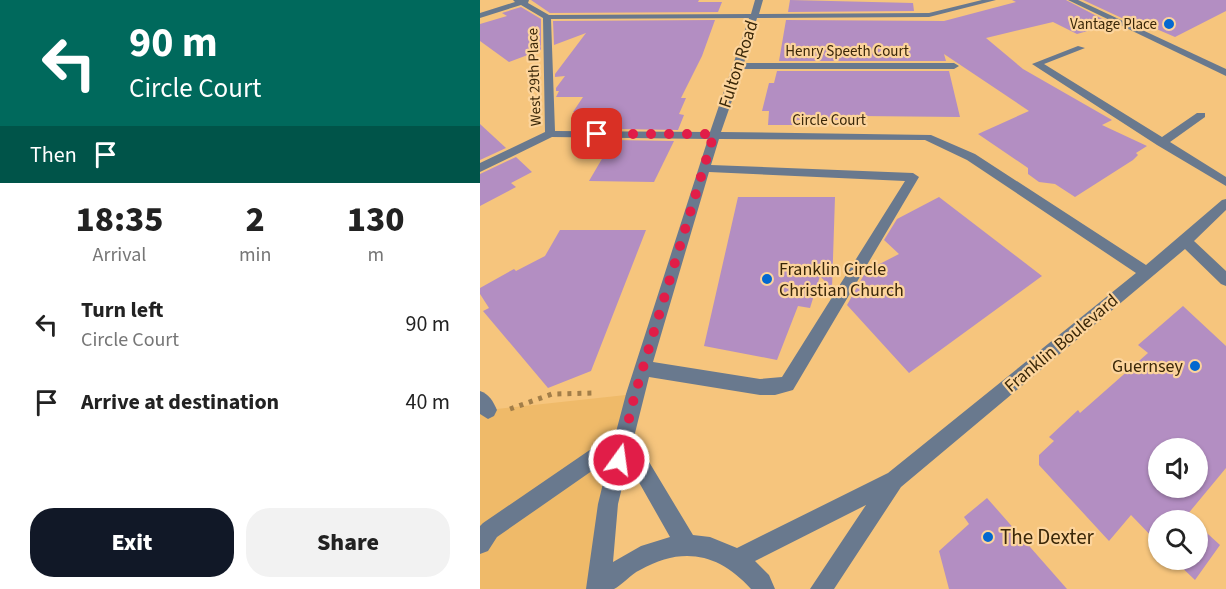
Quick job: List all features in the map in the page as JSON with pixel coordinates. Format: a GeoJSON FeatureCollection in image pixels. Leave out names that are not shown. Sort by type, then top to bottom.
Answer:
{"type":"FeatureCollection","features":[{"type":"Feature","properties":{"kind":"street","name":"Fulton Road"},"geometry":{"type":"LineString","coordinates":[[598,588],[608,504],[624,438],[714,134],[739,66],[759,0]]}},
{"type":"Feature","properties":{"kind":"street"},"geometry":{"type":"LineString","coordinates":[[547,17],[929,15],[992,0]]}},
{"type":"Feature","properties":{"kind":"street"},"geometry":{"type":"LineString","coordinates":[[1072,0],[1226,73]]}},
{"type":"Feature","properties":{"kind":"street"},"geometry":{"type":"LineString","coordinates":[[480,16],[522,1]]}},
{"type":"Feature","properties":{"kind":"street","name":"West 29th Place"},"geometry":{"type":"LineString","coordinates":[[522,1],[547,17],[550,134]]}},
{"type":"Feature","properties":{"kind":"street"},"geometry":{"type":"LineString","coordinates":[[1081,48],[1036,64],[1226,182]]}},
{"type":"Feature","properties":{"kind":"street","name":"Henry Speeth Court"},"geometry":{"type":"LineString","coordinates":[[739,66],[954,66]]}},
{"type":"Feature","properties":{"kind":"street"},"geometry":{"type":"LineString","coordinates":[[1161,142],[1201,115]]}},
{"type":"Feature","properties":{"kind":"street","name":"Circle Court"},"geometry":{"type":"LineString","coordinates":[[480,168],[550,134],[927,137],[970,157],[1146,273]]}},
{"type":"Feature","properties":{"kind":"street"},"geometry":{"type":"LineString","coordinates":[[644,368],[760,387],[787,384],[845,286],[874,246],[913,177],[705,168]]}},
{"type":"Feature","properties":{"kind":"street","name":"Franklin Boulevard"},"geometry":{"type":"LineString","coordinates":[[737,559],[895,480],[1185,241],[1226,203]]}},
{"type":"Feature","properties":{"kind":"street"},"geometry":{"type":"LineString","coordinates":[[1185,241],[1226,280]]}},
{"type":"Feature","properties":{"kind":"street"},"geometry":{"type":"LineString","coordinates":[[480,543],[490,530],[624,438],[687,545]]}},
{"type":"Feature","properties":{"kind":"street","name":"Franklin Boulevard"},"geometry":{"type":"LineString","coordinates":[[821,589],[895,480]]}},
{"type":"Feature","properties":{"kind":"street"},"geometry":{"type":"LineString","coordinates":[[598,588],[634,560],[669,546],[705,545],[737,559],[764,589]]}},
{"type":"Feature","properties":{"kind":"path"},"geometry":{"type":"LineString","coordinates":[[484,405],[495,415],[535,398],[568,390],[596,393]]}},
{"type":"Feature","properties":{"kind":"shaded area"},"geometry":{"type":"Polygon","coordinates":[[[635,394],[597,589],[480,589],[480,399],[488,410],[635,394]]]}},
{"type":"Feature","properties":{"kind":"building"},"geometry":{"type":"Polygon","coordinates":[[[531,0],[722,2],[718,12],[550,13],[531,0]]]}},
{"type":"Feature","properties":{"kind":"building"},"geometry":{"type":"Polygon","coordinates":[[[790,0],[913,3],[914,11],[788,12],[790,0]]]}},
{"type":"Feature","properties":{"kind":"building"},"geometry":{"type":"Polygon","coordinates":[[[1012,0],[1066,0],[1112,24],[1077,34],[1053,22],[986,38],[1023,69],[1112,120],[1102,125],[1147,146],[1136,153],[1138,155],[1133,160],[1075,197],[1055,184],[1039,182],[1028,174],[1028,168],[978,134],[1029,111],[944,54],[946,61],[779,61],[786,20],[944,21],[1016,2],[1012,0]]]}},
{"type":"Feature","properties":{"kind":"building"},"geometry":{"type":"Polygon","coordinates":[[[1083,0],[1226,0],[1226,11],[1175,37],[1131,18],[1126,20],[1083,0]]]}},
{"type":"Feature","properties":{"kind":"building"},"geometry":{"type":"Polygon","coordinates":[[[521,7],[541,19],[541,50],[509,62],[480,41],[480,24],[507,16],[502,13],[521,7]]]}},
{"type":"Feature","properties":{"kind":"building"},"geometry":{"type":"Polygon","coordinates":[[[715,20],[702,56],[681,98],[686,98],[679,114],[684,115],[678,130],[619,129],[622,124],[595,124],[602,112],[573,112],[583,97],[556,97],[559,91],[556,91],[556,88],[565,76],[555,77],[555,74],[586,33],[554,45],[553,21],[715,20]]]}},
{"type":"Feature","properties":{"kind":"building"},"geometry":{"type":"Polygon","coordinates":[[[777,71],[949,71],[960,117],[861,116],[847,120],[797,120],[796,125],[768,125],[769,111],[762,111],[769,83],[774,83],[777,71]]]}},
{"type":"Feature","properties":{"kind":"building"},"geometry":{"type":"Polygon","coordinates":[[[480,124],[506,148],[480,160],[480,124]]]}},
{"type":"Feature","properties":{"kind":"building"},"geometry":{"type":"Polygon","coordinates":[[[613,140],[674,141],[654,182],[589,181],[613,140]]]}},
{"type":"Feature","properties":{"kind":"building"},"geometry":{"type":"Polygon","coordinates":[[[516,157],[532,172],[511,183],[516,187],[480,206],[480,174],[516,157]]]}},
{"type":"Feature","properties":{"kind":"building","name":"Franklin Circle Christian Church"},"geometry":{"type":"Polygon","coordinates":[[[738,197],[835,197],[832,289],[820,276],[810,308],[798,306],[777,360],[704,346],[738,197]]]}},
{"type":"Feature","properties":{"kind":"building"},"geometry":{"type":"Polygon","coordinates":[[[939,197],[1042,276],[909,373],[847,305],[866,271],[899,254],[884,240],[897,219],[939,197]]]}},
{"type":"Feature","properties":{"kind":"building"},"geometry":{"type":"Polygon","coordinates":[[[560,230],[646,230],[591,371],[548,388],[483,311],[489,308],[480,294],[480,288],[514,269],[516,271],[545,256],[560,230]]]}},
{"type":"Feature","properties":{"kind":"building"},"geometry":{"type":"Polygon","coordinates":[[[1183,306],[1226,346],[1226,468],[1208,490],[1208,438],[1148,438],[1148,498],[1201,498],[1191,510],[1148,510],[1148,533],[1131,515],[1109,541],[1039,465],[1039,455],[1054,441],[1049,437],[1078,410],[1080,413],[1148,353],[1138,345],[1183,306]]]}},
{"type":"Feature","properties":{"kind":"building","name":"The Dexter"},"geometry":{"type":"Polygon","coordinates":[[[987,498],[1067,589],[949,589],[939,551],[969,524],[964,517],[987,498]]]}},
{"type":"Feature","properties":{"kind":"building"},"geometry":{"type":"Polygon","coordinates":[[[1208,534],[1220,545],[1208,562],[1208,534]]]}},
{"type":"Feature","properties":{"kind":"building"},"geometry":{"type":"Polygon","coordinates":[[[1184,570],[1202,570],[1195,580],[1184,570]]]}},
{"type":"Feature","properties":{"kind":"place","name":"Vantage Place"},"geometry":{"type":"Point","coordinates":[1169,24]}},
{"type":"Feature","properties":{"kind":"place","name":"Franklin Circle Christian Church"},"geometry":{"type":"Point","coordinates":[767,279]}},
{"type":"Feature","properties":{"kind":"place","name":"Guernsey"},"geometry":{"type":"Point","coordinates":[1195,366]}},
{"type":"Feature","properties":{"kind":"place","name":"The Dexter"},"geometry":{"type":"Point","coordinates":[988,537]}},
{"type":"Feature","properties":{"kind":"route"},"geometry":{"type":"LineString","coordinates":[[597,134],[714,134],[635,394],[619,460]]}}]}
